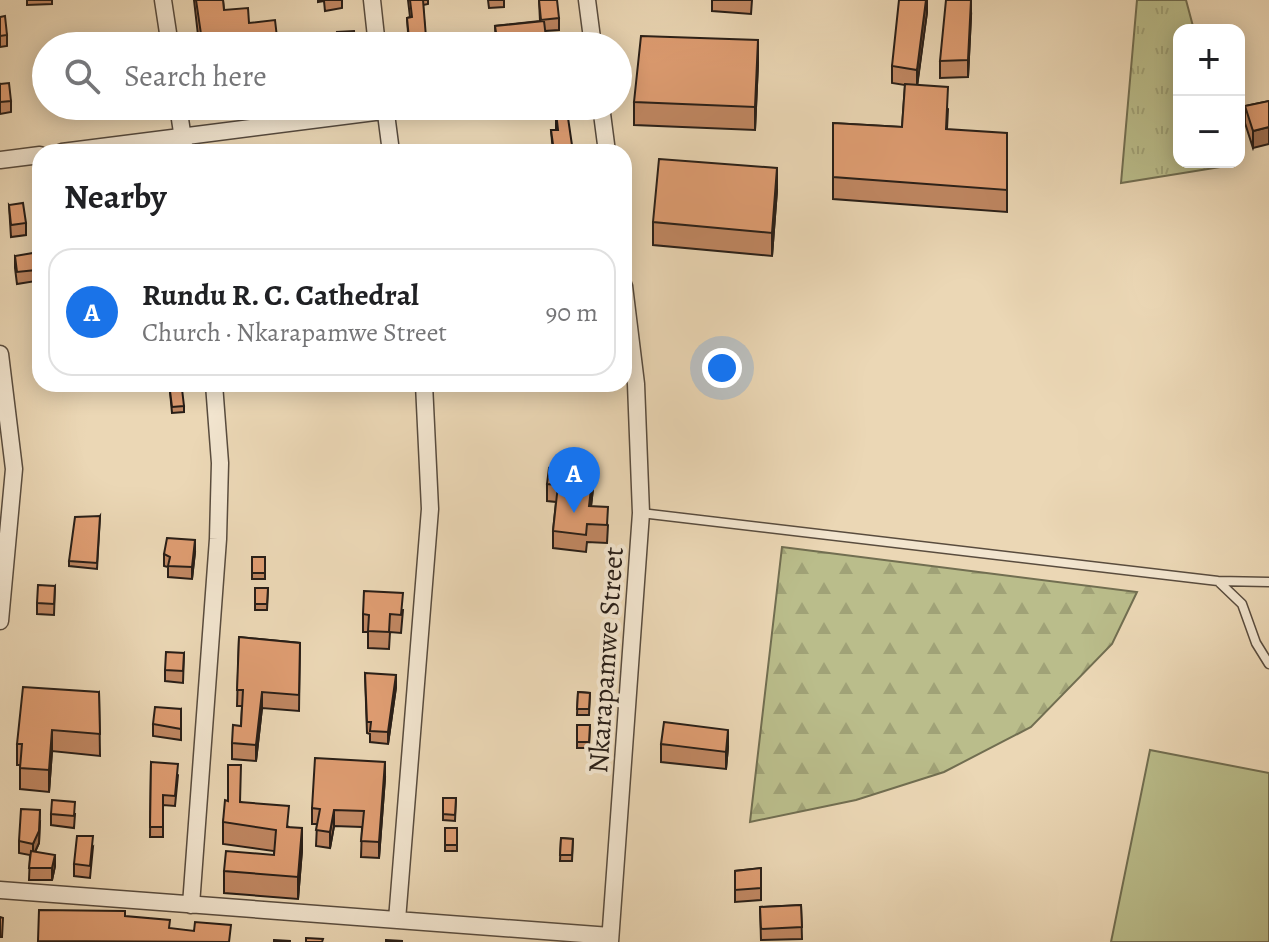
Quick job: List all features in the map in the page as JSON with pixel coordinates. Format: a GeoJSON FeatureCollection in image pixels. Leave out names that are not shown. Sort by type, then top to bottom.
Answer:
{"type":"FeatureCollection","features":[{"type":"Feature","properties":{"kind":"street"},"geometry":{"type":"LineString","coordinates":[[163,0],[168,32]]}},
{"type":"Feature","properties":{"kind":"street"},"geometry":{"type":"LineString","coordinates":[[372,0],[375,32]]}},
{"type":"Feature","properties":{"kind":"street"},"geometry":{"type":"LineString","coordinates":[[587,0],[591,32]]}},
{"type":"Feature","properties":{"kind":"street"},"geometry":{"type":"LineString","coordinates":[[180,120],[184,144],[322,120]]}},
{"type":"Feature","properties":{"kind":"street"},"geometry":{"type":"LineString","coordinates":[[387,120],[390,144]]}},
{"type":"Feature","properties":{"kind":"street"},"geometry":{"type":"LineString","coordinates":[[603,120],[606,144]]}},
{"type":"Feature","properties":{"kind":"street"},"geometry":{"type":"LineString","coordinates":[[0,160],[32,156]]}},
{"type":"Feature","properties":{"kind":"street","name":"Nkarapamwe Street"},"geometry":{"type":"LineString","coordinates":[[610,939],[641,513],[632,351]]}},
{"type":"Feature","properties":{"kind":"street"},"geometry":{"type":"LineString","coordinates":[[0,354],[14,469],[0,621]]}},
{"type":"Feature","properties":{"kind":"street"},"geometry":{"type":"LineString","coordinates":[[191,905],[218,539],[220,463],[215,392]]}},
{"type":"Feature","properties":{"kind":"street"},"geometry":{"type":"LineString","coordinates":[[397,920],[430,509],[424,392]]}},
{"type":"Feature","properties":{"kind":"street"},"geometry":{"type":"LineString","coordinates":[[0,890],[610,939]]}},
{"type":"Feature","properties":{"kind":"lane"},"geometry":{"type":"LineString","coordinates":[[641,513],[1218,581],[1269,582]]}},
{"type":"Feature","properties":{"kind":"lane"},"geometry":{"type":"LineString","coordinates":[[1218,581],[1242,604],[1256,643],[1269,664]]}},
{"type":"Feature","properties":{"kind":"green space"},"geometry":{"type":"Polygon","coordinates":[[[1137,0],[1186,0],[1192,24],[1173,24],[1173,168],[1214,168],[1121,183],[1137,0]]]}},
{"type":"Feature","properties":{"kind":"green space"},"geometry":{"type":"Polygon","coordinates":[[[782,547],[1137,592],[1112,644],[1031,727],[944,772],[856,800],[750,822],[782,547]]]}},
{"type":"Feature","properties":{"kind":"green space"},"geometry":{"type":"Polygon","coordinates":[[[1150,750],[1269,773],[1269,942],[1111,942],[1150,750]]]}},
{"type":"Feature","properties":{"kind":"building"},"geometry":{"type":"Polygon","coordinates":[[[196,0],[223,0],[224,10],[248,8],[249,23],[275,20],[276,32],[201,32],[196,0]]]}},
{"type":"Feature","properties":{"kind":"building"},"geometry":{"type":"Polygon","coordinates":[[[410,0],[423,0],[426,32],[408,32],[407,18],[412,17],[410,0]]]}},
{"type":"Feature","properties":{"kind":"building"},"geometry":{"type":"Polygon","coordinates":[[[539,0],[557,0],[559,18],[541,20],[539,0]]]}},
{"type":"Feature","properties":{"kind":"building"},"geometry":{"type":"Polygon","coordinates":[[[899,0],[926,0],[917,70],[892,66],[899,0]]]}},
{"type":"Feature","properties":{"kind":"building"},"geometry":{"type":"Polygon","coordinates":[[[946,0],[971,0],[968,60],[940,61],[946,0]]]}},
{"type":"Feature","properties":{"kind":"building"},"geometry":{"type":"Polygon","coordinates":[[[5,16],[7,35],[0,36],[0,17],[5,16]]]}},
{"type":"Feature","properties":{"kind":"building"},"geometry":{"type":"Polygon","coordinates":[[[544,21],[545,32],[496,32],[495,26],[544,21]]]}},
{"type":"Feature","properties":{"kind":"building"},"geometry":{"type":"Polygon","coordinates":[[[641,36],[758,40],[755,107],[634,102],[641,36]]]}},
{"type":"Feature","properties":{"kind":"building"},"geometry":{"type":"Polygon","coordinates":[[[9,83],[11,101],[0,102],[0,84],[9,83]]]}},
{"type":"Feature","properties":{"kind":"building"},"geometry":{"type":"Polygon","coordinates":[[[905,84],[948,87],[946,129],[1007,133],[1007,190],[833,177],[833,123],[902,127],[905,84]]]}},
{"type":"Feature","properties":{"kind":"building"},"geometry":{"type":"Polygon","coordinates":[[[1269,101],[1269,127],[1253,131],[1245,106],[1269,101]]]}},
{"type":"Feature","properties":{"kind":"building"},"geometry":{"type":"Polygon","coordinates":[[[557,120],[568,120],[572,144],[553,144],[551,130],[558,130],[557,120]]]}},
{"type":"Feature","properties":{"kind":"building"},"geometry":{"type":"Polygon","coordinates":[[[659,159],[777,168],[772,233],[653,222],[659,159]]]}},
{"type":"Feature","properties":{"kind":"building"},"geometry":{"type":"Polygon","coordinates":[[[23,203],[26,223],[11,225],[9,205],[23,203]]]}},
{"type":"Feature","properties":{"kind":"building"},"geometry":{"type":"Polygon","coordinates":[[[32,253],[32,270],[17,272],[15,256],[32,253]]]}},
{"type":"Feature","properties":{"kind":"building"},"geometry":{"type":"Polygon","coordinates":[[[170,392],[182,392],[184,406],[172,407],[170,392]]]}},
{"type":"Feature","properties":{"kind":"building"},"geometry":{"type":"Polygon","coordinates":[[[561,459],[594,463],[589,506],[608,507],[607,525],[587,524],[586,535],[553,531],[558,485],[547,484],[549,468],[560,470],[561,459]]]}},
{"type":"Feature","properties":{"kind":"building"},"geometry":{"type":"Polygon","coordinates":[[[100,516],[97,563],[69,561],[75,517],[100,516]]]}},
{"type":"Feature","properties":{"kind":"building"},"geometry":{"type":"Polygon","coordinates":[[[167,538],[195,540],[192,567],[168,566],[170,557],[164,554],[167,538]]]}},
{"type":"Feature","properties":{"kind":"building"},"geometry":{"type":"Polygon","coordinates":[[[252,557],[265,557],[265,573],[252,573],[252,557]]]}},
{"type":"Feature","properties":{"kind":"building"},"geometry":{"type":"Polygon","coordinates":[[[38,585],[55,586],[54,604],[37,603],[38,585]]]}},
{"type":"Feature","properties":{"kind":"building"},"geometry":{"type":"Polygon","coordinates":[[[255,588],[268,588],[267,604],[255,604],[255,588]]]}},
{"type":"Feature","properties":{"kind":"building"},"geometry":{"type":"Polygon","coordinates":[[[364,591],[403,593],[401,615],[390,614],[389,632],[368,631],[369,615],[363,614],[364,591]]]}},
{"type":"Feature","properties":{"kind":"building"},"geometry":{"type":"Polygon","coordinates":[[[239,637],[300,643],[299,695],[262,692],[256,745],[232,743],[233,725],[241,726],[243,690],[237,690],[239,637]]]}},
{"type":"Feature","properties":{"kind":"building"},"geometry":{"type":"Polygon","coordinates":[[[166,652],[184,653],[183,671],[165,670],[166,652]]]}},
{"type":"Feature","properties":{"kind":"building"},"geometry":{"type":"Polygon","coordinates":[[[365,673],[396,675],[388,732],[370,731],[365,673]]]}},
{"type":"Feature","properties":{"kind":"building"},"geometry":{"type":"Polygon","coordinates":[[[23,687],[99,692],[100,734],[52,730],[49,770],[20,768],[22,744],[17,744],[23,687]]]}},
{"type":"Feature","properties":{"kind":"building"},"geometry":{"type":"Polygon","coordinates":[[[578,692],[590,693],[589,709],[577,709],[578,692]]]}},
{"type":"Feature","properties":{"kind":"building"},"geometry":{"type":"Polygon","coordinates":[[[155,707],[181,709],[181,729],[153,724],[155,707]]]}},
{"type":"Feature","properties":{"kind":"building"},"geometry":{"type":"Polygon","coordinates":[[[664,722],[728,730],[726,752],[661,744],[664,722]]]}},
{"type":"Feature","properties":{"kind":"building"},"geometry":{"type":"Polygon","coordinates":[[[577,725],[590,725],[589,742],[577,742],[577,725]]]}},
{"type":"Feature","properties":{"kind":"building"},"geometry":{"type":"Polygon","coordinates":[[[315,758],[385,762],[379,842],[361,841],[364,811],[334,810],[330,832],[316,830],[320,809],[312,808],[315,758]]]}},
{"type":"Feature","properties":{"kind":"building"},"geometry":{"type":"Polygon","coordinates":[[[151,762],[178,764],[175,796],[163,795],[163,827],[150,827],[151,762]]]}},
{"type":"Feature","properties":{"kind":"building"},"geometry":{"type":"Polygon","coordinates":[[[228,765],[241,765],[240,802],[289,806],[287,827],[302,828],[298,877],[224,871],[226,851],[274,855],[276,830],[223,822],[225,800],[228,801],[228,765]]]}},
{"type":"Feature","properties":{"kind":"building"},"geometry":{"type":"Polygon","coordinates":[[[443,798],[456,798],[455,815],[443,814],[443,798]]]}},
{"type":"Feature","properties":{"kind":"building"},"geometry":{"type":"Polygon","coordinates":[[[52,800],[75,802],[74,816],[51,814],[52,800]]]}},
{"type":"Feature","properties":{"kind":"building"},"geometry":{"type":"Polygon","coordinates":[[[21,809],[40,810],[39,831],[33,844],[19,841],[21,809]]]}},
{"type":"Feature","properties":{"kind":"building"},"geometry":{"type":"Polygon","coordinates":[[[445,828],[457,828],[457,845],[445,845],[445,828]]]}},
{"type":"Feature","properties":{"kind":"building"},"geometry":{"type":"Polygon","coordinates":[[[77,836],[93,836],[90,866],[74,864],[77,836]]]}},
{"type":"Feature","properties":{"kind":"building"},"geometry":{"type":"Polygon","coordinates":[[[561,838],[573,839],[572,855],[560,855],[561,838]]]}},
{"type":"Feature","properties":{"kind":"building"},"geometry":{"type":"Polygon","coordinates":[[[31,851],[55,855],[52,868],[29,868],[31,851]]]}},
{"type":"Feature","properties":{"kind":"building"},"geometry":{"type":"Polygon","coordinates":[[[761,868],[761,888],[735,890],[735,871],[761,868]]]}},
{"type":"Feature","properties":{"kind":"building"},"geometry":{"type":"Polygon","coordinates":[[[801,905],[802,927],[761,929],[760,907],[801,905]]]}},
{"type":"Feature","properties":{"kind":"building"},"geometry":{"type":"Polygon","coordinates":[[[39,910],[125,911],[125,916],[170,920],[169,928],[194,931],[195,922],[231,925],[229,942],[38,941],[39,910]]]}},
{"type":"Feature","properties":{"kind":"building"},"geometry":{"type":"Polygon","coordinates":[[[0,917],[3,918],[2,937],[0,937],[0,917]]]}},
{"type":"Feature","properties":{"kind":"building"},"geometry":{"type":"Polygon","coordinates":[[[306,938],[323,939],[322,942],[306,942],[306,938]]]}},
{"type":"Feature","properties":{"kind":"place","name":"Rundu R. C. Cathedral"},"geometry":{"type":"Point","coordinates":[574,513]}}]}
